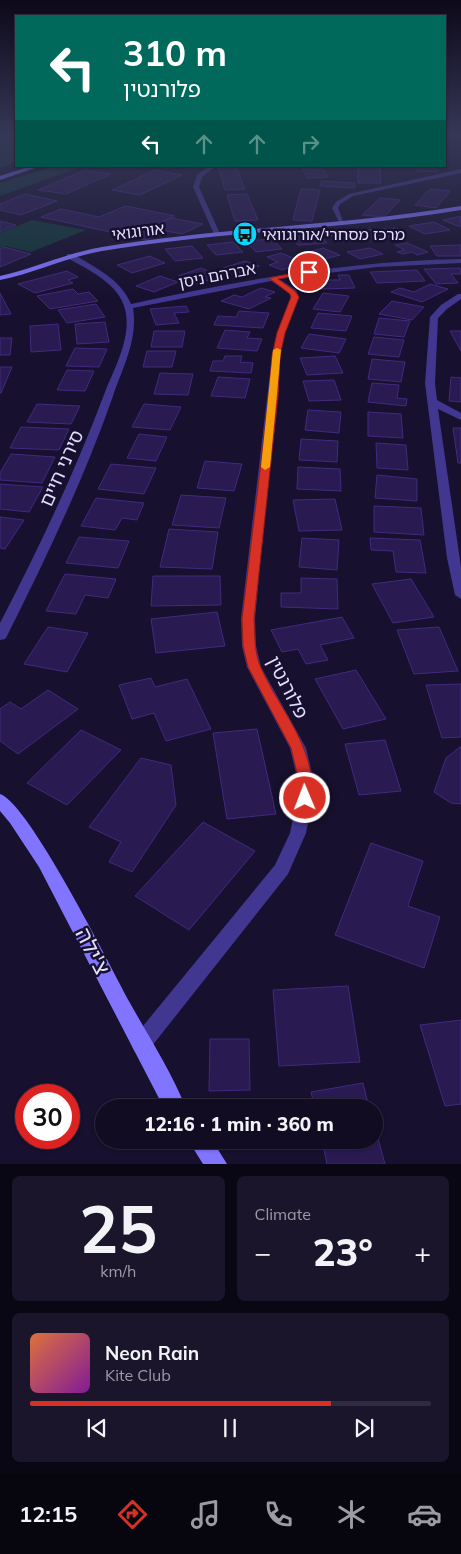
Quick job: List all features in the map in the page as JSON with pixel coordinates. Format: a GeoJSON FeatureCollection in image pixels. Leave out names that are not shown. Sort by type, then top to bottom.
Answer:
{"type":"FeatureCollection","features":[{"type":"Feature","properties":{"kind":"street"},"geometry":{"type":"LineString","coordinates":[[197,188],[218,234]]}},
{"type":"Feature","properties":{"kind":"street"},"geometry":{"type":"LineString","coordinates":[[342,223],[335,208],[338,203],[351,195],[381,188]]}},
{"type":"Feature","properties":{"kind":"street","name":"אורוגואי"},"geometry":{"type":"LineString","coordinates":[[0,278],[19,274],[70,256],[111,248],[218,234],[407,217],[461,208]]}},
{"type":"Feature","properties":{"kind":"street"},"geometry":{"type":"LineString","coordinates":[[70,256],[111,283],[120,292],[128,307]]}},
{"type":"Feature","properties":{"kind":"street","name":"אברהם ניסן"},"geometry":{"type":"LineString","coordinates":[[128,307],[272,278],[364,265],[461,261]]}},
{"type":"Feature","properties":{"kind":"street","name":"פלורנטין"},"geometry":{"type":"LineString","coordinates":[[141,1044],[282,869],[298,833],[305,798],[304,773],[298,748],[254,667],[249,646],[248,619],[276,356],[281,333],[295,297],[293,292],[272,278]]}},
{"type":"Feature","properties":{"kind":"street"},"geometry":{"type":"LineString","coordinates":[[461,296],[444,307],[434,317],[430,384],[433,402],[443,423],[453,558],[461,596]]}},
{"type":"Feature","properties":{"kind":"street","name":"סירני חיים"},"geometry":{"type":"LineString","coordinates":[[0,636],[56,523],[96,430],[128,342],[130,317],[128,307]]}},
{"type":"Feature","properties":{"kind":"street"},"geometry":{"type":"LineString","coordinates":[[433,402],[461,419]]}},
{"type":"Feature","properties":{"kind":"street"},"geometry":{"type":"LineString","coordinates":[[443,423],[461,419]]}},
{"type":"Feature","properties":{"kind":"street","name":"צ'ילה"},"geometry":{"type":"LineString","coordinates":[[0,800],[16,818],[45,862],[171,1099]]}},
{"type":"Feature","properties":{"kind":"street"},"geometry":{"type":"LineString","coordinates":[[205,1149],[216,1164]]}},
{"type":"Feature","properties":{"kind":"green space"},"geometry":{"type":"Polygon","coordinates":[[[0,188],[22,188],[0,196],[0,188]]]}},
{"type":"Feature","properties":{"kind":"green space"},"geometry":{"type":"Polygon","coordinates":[[[32,220],[86,230],[31,252],[5,246],[0,248],[0,233],[32,220]]]}},
{"type":"Feature","properties":{"kind":"building"},"geometry":{"type":"Polygon","coordinates":[[[42,188],[79,188],[66,194],[38,190],[42,188]]]}},
{"type":"Feature","properties":{"kind":"building"},"geometry":{"type":"Polygon","coordinates":[[[116,188],[154,188],[140,195],[112,190],[116,188]]]}},
{"type":"Feature","properties":{"kind":"building"},"geometry":{"type":"Polygon","coordinates":[[[224,188],[245,189],[225,190],[224,188]]]}},
{"type":"Feature","properties":{"kind":"building"},"geometry":{"type":"Polygon","coordinates":[[[301,189],[320,190],[312,221],[293,220],[301,189]]]}},
{"type":"Feature","properties":{"kind":"building"},"geometry":{"type":"Polygon","coordinates":[[[430,189],[450,191],[436,208],[415,205],[430,189]]]}},
{"type":"Feature","properties":{"kind":"building"},"geometry":{"type":"Polygon","coordinates":[[[25,194],[57,201],[21,215],[0,210],[0,204],[25,194]]]}},
{"type":"Feature","properties":{"kind":"building"},"geometry":{"type":"Polygon","coordinates":[[[247,194],[258,220],[235,221],[227,195],[247,194]]]}},
{"type":"Feature","properties":{"kind":"building"},"geometry":{"type":"Polygon","coordinates":[[[380,198],[400,200],[384,217],[362,215],[380,198]]]}},
{"type":"Feature","properties":{"kind":"building"},"geometry":{"type":"Polygon","coordinates":[[[126,206],[175,216],[149,228],[165,231],[147,240],[41,217],[61,209],[99,217],[126,206]]]}},
{"type":"Feature","properties":{"kind":"building"},"geometry":{"type":"Polygon","coordinates":[[[461,216],[460,227],[443,220],[453,218],[461,216]]]}},
{"type":"Feature","properties":{"kind":"building"},"geometry":{"type":"Polygon","coordinates":[[[171,218],[203,224],[182,234],[149,228],[171,218]]]}},
{"type":"Feature","properties":{"kind":"building"},"geometry":{"type":"Polygon","coordinates":[[[0,221],[16,225],[0,232],[0,221]]]}},
{"type":"Feature","properties":{"kind":"building"},"geometry":{"type":"Polygon","coordinates":[[[434,222],[450,230],[425,234],[409,226],[434,222]]]}},
{"type":"Feature","properties":{"kind":"building"},"geometry":{"type":"Polygon","coordinates":[[[397,228],[405,235],[373,238],[364,230],[397,228]]]}},
{"type":"Feature","properties":{"kind":"building"},"geometry":{"type":"Polygon","coordinates":[[[353,232],[360,241],[337,242],[330,234],[353,232]]]}},
{"type":"Feature","properties":{"kind":"building"},"geometry":{"type":"Polygon","coordinates":[[[319,234],[327,243],[298,245],[290,237],[319,234]]]}},
{"type":"Feature","properties":{"kind":"building"},"geometry":{"type":"Polygon","coordinates":[[[272,239],[282,249],[256,252],[246,241],[272,239]]]}},
{"type":"Feature","properties":{"kind":"building"},"geometry":{"type":"Polygon","coordinates":[[[233,242],[243,252],[216,255],[207,245],[233,242]]]}},
{"type":"Feature","properties":{"kind":"building"},"geometry":{"type":"Polygon","coordinates":[[[407,243],[428,252],[417,255],[412,252],[403,254],[397,252],[405,250],[395,245],[407,243]]]}},
{"type":"Feature","properties":{"kind":"building"},"geometry":{"type":"Polygon","coordinates":[[[461,245],[461,256],[437,256],[430,246],[461,245]]]}},
{"type":"Feature","properties":{"kind":"building"},"geometry":{"type":"Polygon","coordinates":[[[192,246],[203,258],[175,261],[165,249],[192,246]]]}},
{"type":"Feature","properties":{"kind":"building"},"geometry":{"type":"Polygon","coordinates":[[[4,247],[31,254],[0,267],[0,249],[4,247]]]}},
{"type":"Feature","properties":{"kind":"building"},"geometry":{"type":"Polygon","coordinates":[[[323,248],[340,255],[318,261],[302,254],[323,248]]]}},
{"type":"Feature","properties":{"kind":"building"},"geometry":{"type":"Polygon","coordinates":[[[370,248],[383,254],[360,259],[347,252],[370,248]]]}},
{"type":"Feature","properties":{"kind":"building"},"geometry":{"type":"Polygon","coordinates":[[[281,253],[305,263],[282,270],[269,265],[278,262],[267,257],[281,253]]]}},
{"type":"Feature","properties":{"kind":"building"},"geometry":{"type":"Polygon","coordinates":[[[150,256],[165,263],[132,273],[117,265],[150,256]]]}},
{"type":"Feature","properties":{"kind":"building"},"geometry":{"type":"Polygon","coordinates":[[[245,261],[259,266],[237,274],[223,268],[245,261]]]}},
{"type":"Feature","properties":{"kind":"building"},"geometry":{"type":"Polygon","coordinates":[[[201,268],[220,276],[197,284],[178,276],[201,268]]]}},
{"type":"Feature","properties":{"kind":"building"},"geometry":{"type":"Polygon","coordinates":[[[460,268],[461,274],[451,274],[458,283],[436,284],[424,269],[460,268]]]}},
{"type":"Feature","properties":{"kind":"building"},"geometry":{"type":"Polygon","coordinates":[[[417,270],[425,281],[377,283],[370,272],[417,270]]]}},
{"type":"Feature","properties":{"kind":"building"},"geometry":{"type":"Polygon","coordinates":[[[67,271],[78,277],[68,280],[73,283],[35,293],[18,284],[67,271]]]}},
{"type":"Feature","properties":{"kind":"building"},"geometry":{"type":"Polygon","coordinates":[[[338,275],[349,275],[355,288],[322,289],[319,280],[340,280],[338,275]]]}},
{"type":"Feature","properties":{"kind":"building"},"geometry":{"type":"Polygon","coordinates":[[[160,276],[178,282],[154,292],[136,286],[160,276]]]}},
{"type":"Feature","properties":{"kind":"building"},"geometry":{"type":"Polygon","coordinates":[[[430,284],[448,289],[422,302],[391,292],[400,288],[414,292],[430,284]]]}},
{"type":"Feature","properties":{"kind":"building"},"geometry":{"type":"Polygon","coordinates":[[[261,288],[275,292],[265,297],[271,298],[249,309],[221,301],[234,295],[242,297],[261,288]]]}},
{"type":"Feature","properties":{"kind":"building"},"geometry":{"type":"Polygon","coordinates":[[[73,289],[78,294],[89,292],[98,301],[50,309],[37,296],[73,289]]]}},
{"type":"Feature","properties":{"kind":"building"},"geometry":{"type":"Polygon","coordinates":[[[0,293],[11,314],[0,315],[0,293]]]}},
{"type":"Feature","properties":{"kind":"building"},"geometry":{"type":"Polygon","coordinates":[[[323,293],[349,296],[340,312],[313,309],[323,293]]]}},
{"type":"Feature","properties":{"kind":"building"},"geometry":{"type":"Polygon","coordinates":[[[392,301],[424,307],[412,320],[379,314],[392,301]]]}},
{"type":"Feature","properties":{"kind":"building"},"geometry":{"type":"Polygon","coordinates":[[[96,304],[105,317],[67,323],[58,310],[96,304]]]}},
{"type":"Feature","properties":{"kind":"building"},"geometry":{"type":"Polygon","coordinates":[[[186,306],[189,312],[174,313],[179,323],[156,325],[150,309],[186,306]]]}},
{"type":"Feature","properties":{"kind":"building"},"geometry":{"type":"Polygon","coordinates":[[[239,311],[269,313],[263,328],[214,325],[218,316],[236,317],[239,311]]]}},
{"type":"Feature","properties":{"kind":"building"},"geometry":{"type":"Polygon","coordinates":[[[318,313],[352,316],[346,331],[311,328],[318,313]]]}},
{"type":"Feature","properties":{"kind":"building"},"geometry":{"type":"Polygon","coordinates":[[[379,318],[410,321],[404,337],[374,334],[379,318]]]}},
{"type":"Feature","properties":{"kind":"building"},"geometry":{"type":"Polygon","coordinates":[[[105,322],[109,342],[77,344],[75,324],[105,322]]]}},
{"type":"Feature","properties":{"kind":"building"},"geometry":{"type":"Polygon","coordinates":[[[58,324],[61,350],[31,352],[30,326],[58,324]]]}},
{"type":"Feature","properties":{"kind":"building"},"geometry":{"type":"Polygon","coordinates":[[[225,330],[250,332],[247,338],[262,339],[257,351],[217,348],[225,330]]]}},
{"type":"Feature","properties":{"kind":"building"},"geometry":{"type":"Polygon","coordinates":[[[154,331],[185,331],[182,347],[151,347],[154,331]]]}},
{"type":"Feature","properties":{"kind":"building"},"geometry":{"type":"Polygon","coordinates":[[[450,331],[461,331],[461,351],[456,342],[450,331]]]}},
{"type":"Feature","properties":{"kind":"building"},"geometry":{"type":"Polygon","coordinates":[[[309,334],[346,339],[339,353],[301,348],[309,334]]]}},
{"type":"Feature","properties":{"kind":"building"},"geometry":{"type":"Polygon","coordinates":[[[374,337],[404,340],[399,357],[368,354],[374,337]]]}},
{"type":"Feature","properties":{"kind":"building"},"geometry":{"type":"Polygon","coordinates":[[[0,338],[12,338],[10,355],[0,355],[0,338]]]}},
{"type":"Feature","properties":{"kind":"building"},"geometry":{"type":"Polygon","coordinates":[[[75,348],[107,349],[99,367],[66,366],[75,348]]]}},
{"type":"Feature","properties":{"kind":"building"},"geometry":{"type":"Polygon","coordinates":[[[147,351],[176,351],[172,367],[143,367],[147,351]]]}},
{"type":"Feature","properties":{"kind":"building"},"geometry":{"type":"Polygon","coordinates":[[[225,356],[242,356],[240,362],[253,363],[251,373],[210,371],[213,361],[223,361],[225,356]]]}},
{"type":"Feature","properties":{"kind":"building"},"geometry":{"type":"Polygon","coordinates":[[[335,356],[343,373],[307,375],[300,358],[335,356]]]}},
{"type":"Feature","properties":{"kind":"building"},"geometry":{"type":"Polygon","coordinates":[[[372,359],[405,362],[401,382],[368,379],[372,359]]]}},
{"type":"Feature","properties":{"kind":"building"},"geometry":{"type":"Polygon","coordinates":[[[0,367],[12,367],[1,393],[0,393],[0,367]]]}},
{"type":"Feature","properties":{"kind":"building"},"geometry":{"type":"Polygon","coordinates":[[[67,370],[94,371],[85,391],[57,390],[67,370]]]}},
{"type":"Feature","properties":{"kind":"building"},"geometry":{"type":"Polygon","coordinates":[[[160,373],[193,374],[188,395],[154,394],[160,373]]]}},
{"type":"Feature","properties":{"kind":"building"},"geometry":{"type":"Polygon","coordinates":[[[218,377],[250,379],[245,398],[211,396],[218,377]]]}},
{"type":"Feature","properties":{"kind":"building"},"geometry":{"type":"Polygon","coordinates":[[[451,377],[461,378],[461,402],[449,401],[451,377]]]}},
{"type":"Feature","properties":{"kind":"building"},"geometry":{"type":"Polygon","coordinates":[[[334,380],[341,400],[309,401],[303,381],[334,380]]]}},
{"type":"Feature","properties":{"kind":"building"},"geometry":{"type":"Polygon","coordinates":[[[372,383],[399,385],[397,398],[407,399],[406,406],[368,402],[372,383]]]}},
{"type":"Feature","properties":{"kind":"building"},"geometry":{"type":"Polygon","coordinates":[[[37,404],[80,406],[71,424],[27,422],[37,404]]]}},
{"type":"Feature","properties":{"kind":"building"},"geometry":{"type":"Polygon","coordinates":[[[144,404],[181,407],[170,430],[132,427],[144,404]]]}},
{"type":"Feature","properties":{"kind":"building"},"geometry":{"type":"Polygon","coordinates":[[[308,410],[341,412],[339,433],[305,430],[308,410]]]}},
{"type":"Feature","properties":{"kind":"building"},"geometry":{"type":"Polygon","coordinates":[[[368,412],[401,414],[403,438],[368,436],[368,412]]]}},
{"type":"Feature","properties":{"kind":"building"},"geometry":{"type":"Polygon","coordinates":[[[21,427],[69,429],[59,450],[10,448],[21,427]]]}},
{"type":"Feature","properties":{"kind":"building"},"geometry":{"type":"Polygon","coordinates":[[[453,428],[461,428],[461,463],[458,463],[453,428]]]}},
{"type":"Feature","properties":{"kind":"building"},"geometry":{"type":"Polygon","coordinates":[[[139,434],[167,437],[156,461],[127,458],[139,434]]]}},
{"type":"Feature","properties":{"kind":"building"},"geometry":{"type":"Polygon","coordinates":[[[301,439],[338,441],[337,462],[299,460],[301,439]]]}},
{"type":"Feature","properties":{"kind":"building"},"geometry":{"type":"Polygon","coordinates":[[[376,443],[406,445],[408,470],[377,468],[376,443]]]}},
{"type":"Feature","properties":{"kind":"building"},"geometry":{"type":"Polygon","coordinates":[[[11,454],[55,457],[42,483],[0,480],[0,473],[11,454]]]}},
{"type":"Feature","properties":{"kind":"building"},"geometry":{"type":"Polygon","coordinates":[[[205,461],[242,464],[234,491],[197,488],[205,461]]]}},
{"type":"Feature","properties":{"kind":"building"},"geometry":{"type":"Polygon","coordinates":[[[111,464],[156,468],[144,494],[98,489],[111,464]]]}},
{"type":"Feature","properties":{"kind":"building"},"geometry":{"type":"Polygon","coordinates":[[[298,467],[340,469],[341,491],[297,489],[298,467]]]}},
{"type":"Feature","properties":{"kind":"building"},"geometry":{"type":"Polygon","coordinates":[[[377,475],[417,479],[417,501],[375,498],[377,475]]]}},
{"type":"Feature","properties":{"kind":"building"},"geometry":{"type":"Polygon","coordinates":[[[0,484],[43,487],[29,512],[0,509],[0,484]]]}},
{"type":"Feature","properties":{"kind":"building"},"geometry":{"type":"Polygon","coordinates":[[[181,495],[226,498],[219,528],[172,525],[181,495]]]}},
{"type":"Feature","properties":{"kind":"building"},"geometry":{"type":"Polygon","coordinates":[[[96,498],[144,503],[137,520],[122,518],[115,530],[81,526],[96,498]]]}},
{"type":"Feature","properties":{"kind":"building"},"geometry":{"type":"Polygon","coordinates":[[[335,499],[342,530],[299,531],[293,500],[335,499]]]}},
{"type":"Feature","properties":{"kind":"building"},"geometry":{"type":"Polygon","coordinates":[[[374,506],[421,508],[424,535],[374,532],[374,506]]]}},
{"type":"Feature","properties":{"kind":"building"},"geometry":{"type":"Polygon","coordinates":[[[0,517],[24,520],[5,549],[0,548],[0,517]]]}},
{"type":"Feature","properties":{"kind":"building"},"geometry":{"type":"Polygon","coordinates":[[[169,529],[218,532],[212,569],[160,567],[169,529]]]}},
{"type":"Feature","properties":{"kind":"building"},"geometry":{"type":"Polygon","coordinates":[[[79,537],[129,541],[118,568],[66,563],[79,537]]]}},
{"type":"Feature","properties":{"kind":"building"},"geometry":{"type":"Polygon","coordinates":[[[302,538],[339,540],[337,570],[299,567],[302,538]]]}},
{"type":"Feature","properties":{"kind":"building"},"geometry":{"type":"Polygon","coordinates":[[[370,538],[420,540],[426,573],[396,572],[393,551],[371,550],[370,538]]]}},
{"type":"Feature","properties":{"kind":"building"},"geometry":{"type":"Polygon","coordinates":[[[65,574],[116,579],[108,598],[85,595],[76,614],[46,611],[65,574]]]}},
{"type":"Feature","properties":{"kind":"building"},"geometry":{"type":"Polygon","coordinates":[[[153,576],[220,576],[221,605],[151,606],[153,576]]]}},
{"type":"Feature","properties":{"kind":"building"},"geometry":{"type":"Polygon","coordinates":[[[301,578],[337,579],[338,609],[281,607],[281,593],[301,593],[301,578]]]}},
{"type":"Feature","properties":{"kind":"building"},"geometry":{"type":"Polygon","coordinates":[[[411,579],[434,617],[393,623],[372,584],[411,579]]]}},
{"type":"Feature","properties":{"kind":"building"},"geometry":{"type":"Polygon","coordinates":[[[217,612],[225,646],[156,653],[151,619],[217,612]]]}},
{"type":"Feature","properties":{"kind":"building"},"geometry":{"type":"Polygon","coordinates":[[[342,617],[354,638],[320,645],[328,660],[306,664],[298,649],[282,652],[271,630],[342,617]]]}},
{"type":"Feature","properties":{"kind":"building"},"geometry":{"type":"Polygon","coordinates":[[[48,627],[88,633],[67,672],[24,664],[48,627]]]}},
{"type":"Feature","properties":{"kind":"building"},"geometry":{"type":"Polygon","coordinates":[[[439,627],[458,671],[414,674],[397,630],[439,627]]]}},
{"type":"Feature","properties":{"kind":"building"},"geometry":{"type":"Polygon","coordinates":[[[356,670],[386,719],[343,729],[315,679],[356,670]]]}},
{"type":"Feature","properties":{"kind":"building"},"geometry":{"type":"Polygon","coordinates":[[[151,678],[155,687],[187,679],[211,729],[166,741],[154,713],[132,719],[119,685],[151,678]]]}},
{"type":"Feature","properties":{"kind":"building"},"geometry":{"type":"Polygon","coordinates":[[[461,684],[461,737],[442,738],[426,685],[461,684]]]}},
{"type":"Feature","properties":{"kind":"building"},"geometry":{"type":"Polygon","coordinates":[[[48,690],[78,709],[18,754],[0,741],[0,709],[10,702],[21,709],[48,690]]]}},
{"type":"Feature","properties":{"kind":"building"},"geometry":{"type":"Polygon","coordinates":[[[257,729],[276,814],[227,819],[213,733],[257,729]]]}},
{"type":"Feature","properties":{"kind":"building"},"geometry":{"type":"Polygon","coordinates":[[[81,730],[121,750],[67,805],[27,783],[81,730]]]}},
{"type":"Feature","properties":{"kind":"building"},"geometry":{"type":"Polygon","coordinates":[[[385,740],[401,791],[359,795],[345,744],[385,740]]]}},
{"type":"Feature","properties":{"kind":"building"},"geometry":{"type":"Polygon","coordinates":[[[460,747],[461,804],[451,803],[434,792],[446,758],[460,747]]]}},
{"type":"Feature","properties":{"kind":"building"},"geometry":{"type":"Polygon","coordinates":[[[141,758],[171,765],[176,805],[132,872],[109,862],[121,842],[89,827],[141,758]]]}},
{"type":"Feature","properties":{"kind":"building"},"geometry":{"type":"Polygon","coordinates":[[[203,822],[255,851],[189,930],[135,896],[203,822]]]}},
{"type":"Feature","properties":{"kind":"building"},"geometry":{"type":"Polygon","coordinates":[[[371,843],[423,861],[408,906],[440,917],[424,968],[335,935],[371,843]]]}},
{"type":"Feature","properties":{"kind":"building"},"geometry":{"type":"Polygon","coordinates":[[[348,986],[360,1062],[279,1066],[273,990],[348,986]]]}},
{"type":"Feature","properties":{"kind":"building"},"geometry":{"type":"Polygon","coordinates":[[[461,1020],[461,1104],[445,1106],[420,1025],[461,1020]]]}},
{"type":"Feature","properties":{"kind":"building"},"geometry":{"type":"Polygon","coordinates":[[[210,1039],[249,1039],[250,1090],[209,1091],[210,1039]]]}},
{"type":"Feature","properties":{"kind":"building"},"geometry":{"type":"Polygon","coordinates":[[[363,1083],[367,1099],[313,1099],[311,1092],[363,1083]]]}},
{"type":"Feature","properties":{"kind":"building"},"geometry":{"type":"Polygon","coordinates":[[[324,1149],[381,1149],[385,1164],[327,1164],[324,1149]]]}},
{"type":"Feature","properties":{"kind":"slow traffic"},"geometry":{"type":"LineString","coordinates":[[265,467],[277,350]]}},
{"type":"Feature","properties":{"kind":"place","name":"מרכז מסחרי/אורוגוואי"},"geometry":{"type":"Point","coordinates":[245,234]}},
{"type":"Feature","properties":{"kind":"route"},"geometry":{"type":"LineString","coordinates":[[305,798],[304,773],[298,748],[254,667],[249,646],[248,619],[276,356],[281,333],[295,297],[293,292],[272,278],[309,272]]}}]}
